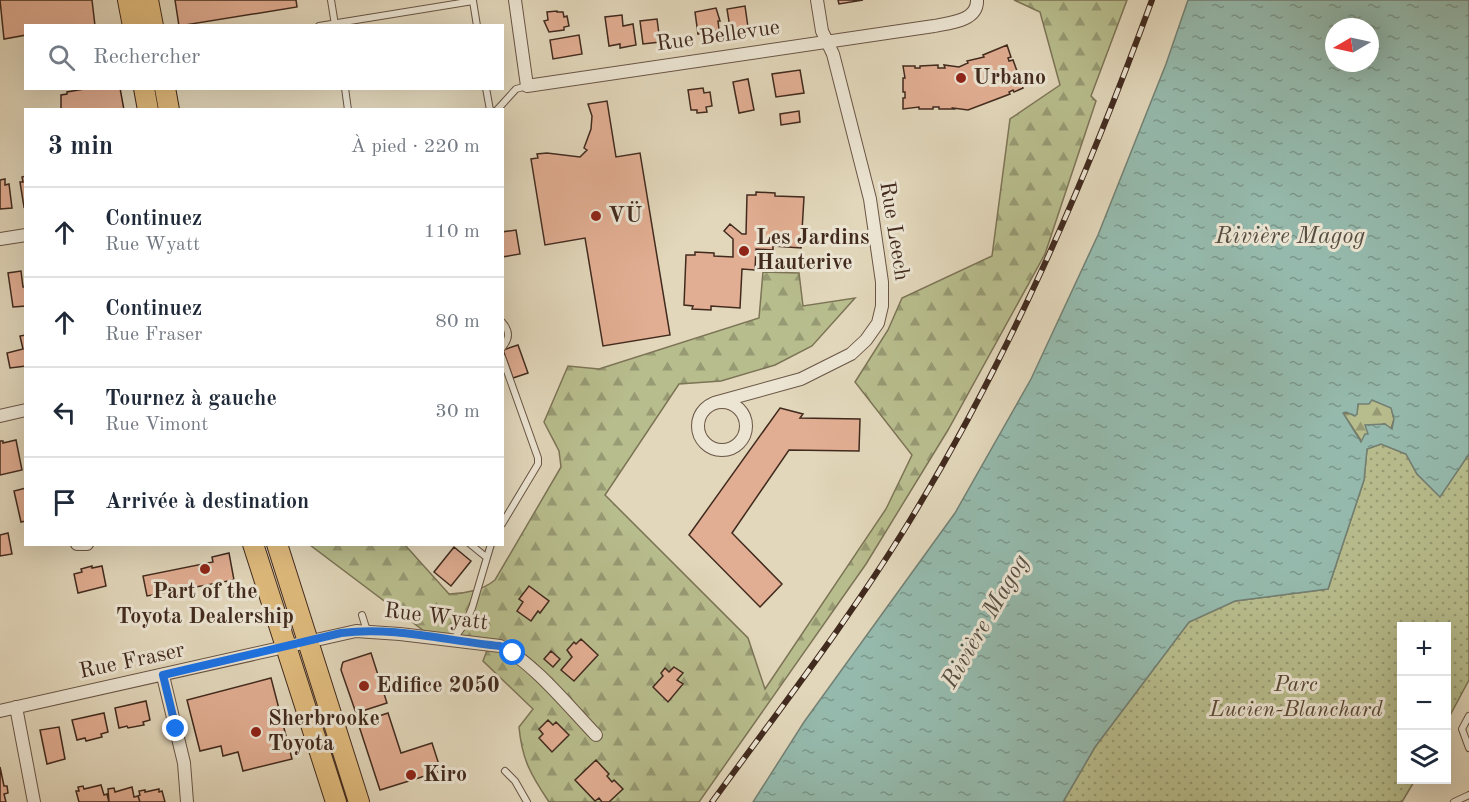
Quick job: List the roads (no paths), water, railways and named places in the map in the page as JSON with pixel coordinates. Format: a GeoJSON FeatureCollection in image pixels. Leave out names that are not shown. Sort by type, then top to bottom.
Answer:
{"type":"FeatureCollection","features":[{"type":"Feature","properties":{"kind":"main road"},"geometry":{"type":"LineString","coordinates":[[128,0],[133,24]]}},
{"type":"Feature","properties":{"kind":"main road"},"geometry":{"type":"LineString","coordinates":[[148,0],[153,24]]}},
{"type":"Feature","properties":{"kind":"main road"},"geometry":{"type":"LineString","coordinates":[[144,90],[148,108]]}},
{"type":"Feature","properties":{"kind":"main road"},"geometry":{"type":"LineString","coordinates":[[165,90],[170,108]]}},
{"type":"Feature","properties":{"kind":"main road"},"geometry":{"type":"LineString","coordinates":[[255,546],[336,802]]}},
{"type":"Feature","properties":{"kind":"main road"},"geometry":{"type":"LineString","coordinates":[[278,546],[359,802]]}},
{"type":"Feature","properties":{"kind":"street"},"geometry":{"type":"LineString","coordinates":[[515,0],[527,86]]}},
{"type":"Feature","properties":{"kind":"street","name":"Rue Leech"},"geometry":{"type":"LineString","coordinates":[[714,403],[801,379],[828,366],[851,354],[866,340],[878,323],[882,306],[882,282],[870,199],[833,54],[822,31],[815,0]]}},
{"type":"Feature","properties":{"kind":"street","name":"Rue Bellevue"},"geometry":{"type":"LineString","coordinates":[[527,86],[957,21],[973,14],[977,2]]}},
{"type":"Feature","properties":{"kind":"street"},"geometry":{"type":"LineString","coordinates":[[0,239],[24,235]]}},
{"type":"Feature","properties":{"kind":"street"},"geometry":{"type":"LineString","coordinates":[[714,403],[731,403],[738,408],[746,423],[746,431],[742,439],[737,446],[729,450],[713,449],[700,438],[698,421],[701,413],[714,403]]}},
{"type":"Feature","properties":{"kind":"street"},"geometry":{"type":"LineString","coordinates":[[0,416],[24,410]]}},
{"type":"Feature","properties":{"kind":"street","name":"Rue Wyatt"},"geometry":{"type":"LineString","coordinates":[[308,642],[341,633],[367,631],[500,646],[522,659],[596,735]]}},
{"type":"Feature","properties":{"kind":"street","name":"Rue Fraser"},"geometry":{"type":"LineString","coordinates":[[0,711],[308,642]]}},
{"type":"Feature","properties":{"kind":"street"},"geometry":{"type":"LineString","coordinates":[[163,675],[184,764],[187,802]]}},
{"type":"Feature","properties":{"kind":"street"},"geometry":{"type":"LineString","coordinates":[[16,707],[34,802]]}},
{"type":"Feature","properties":{"kind":"lane"},"geometry":{"type":"LineString","coordinates":[[331,0],[335,24],[473,2],[477,24]]}},
{"type":"Feature","properties":{"kind":"lane"},"geometry":{"type":"LineString","coordinates":[[808,1],[815,0]]}},
{"type":"Feature","properties":{"kind":"lane"},"geometry":{"type":"LineString","coordinates":[[499,108],[516,89],[527,86]]}},
{"type":"Feature","properties":{"kind":"lane"},"geometry":{"type":"LineString","coordinates":[[345,90],[348,108]]}},
{"type":"Feature","properties":{"kind":"lane"},"geometry":{"type":"LineString","coordinates":[[486,90],[490,108]]}},
{"type":"Feature","properties":{"kind":"lane"},"geometry":{"type":"LineString","coordinates":[[504,325],[509,337],[504,345]]}},
{"type":"Feature","properties":{"kind":"lane"},"geometry":{"type":"LineString","coordinates":[[504,363],[538,458],[538,464],[504,521]]}},
{"type":"Feature","properties":{"kind":"lane"},"geometry":{"type":"LineString","coordinates":[[472,546],[486,557]]}},
{"type":"Feature","properties":{"kind":"lane"},"geometry":{"type":"LineString","coordinates":[[453,640],[466,622],[472,608],[490,546]]}},
{"type":"Feature","properties":{"kind":"lane"},"geometry":{"type":"LineString","coordinates":[[362,615],[367,631]]}},
{"type":"Feature","properties":{"kind":"lane"},"geometry":{"type":"LineString","coordinates":[[1469,716],[1462,729],[1469,748]]}},
{"type":"Feature","properties":{"kind":"lane"},"geometry":{"type":"LineString","coordinates":[[505,771],[515,781],[527,802]]}},
{"type":"Feature","properties":{"kind":"lane"},"geometry":{"type":"LineString","coordinates":[[1454,802],[1469,795]]}},
{"type":"Feature","properties":{"kind":"water","name":"Rivière Magog"},"geometry":{"type":"Polygon","coordinates":[[[1188,0],[1469,0],[1469,454],[1440,497],[1417,474],[1406,454],[1381,444],[1367,449],[1364,480],[1328,589],[1235,601],[1189,622],[1095,747],[1063,802],[753,802],[804,722],[955,513],[1031,379],[1098,235],[1166,64],[1188,0]],[[1372,400],[1369,404],[1358,404],[1355,416],[1343,413],[1361,442],[1365,434],[1368,434],[1365,425],[1385,424],[1392,429],[1394,419],[1391,408],[1372,400]]]}},
{"type":"Feature","properties":{"kind":"railway"},"geometry":{"type":"LineString","coordinates":[[712,802],[813,664],[886,558],[980,397],[1072,201],[1152,0]]}},
{"type":"Feature","properties":{"kind":"place","name":"Urbano"},"geometry":{"type":"Point","coordinates":[961,78]}},
{"type":"Feature","properties":{"kind":"place","name":"VÜ"},"geometry":{"type":"Point","coordinates":[596,216]}},
{"type":"Feature","properties":{"kind":"place","name":"Les Jardins Hauterive"},"geometry":{"type":"Point","coordinates":[744,251]}},
{"type":"Feature","properties":{"kind":"place","name":"Part of the Toyota Dealership"},"geometry":{"type":"Point","coordinates":[205,569]}},
{"type":"Feature","properties":{"kind":"place","name":"Edifice 2050"},"geometry":{"type":"Point","coordinates":[364,686]}},
{"type":"Feature","properties":{"kind":"place","name":"Sherbrooke Toyota"},"geometry":{"type":"Point","coordinates":[256,732]}},
{"type":"Feature","properties":{"kind":"place","name":"Kiro"},"geometry":{"type":"Point","coordinates":[411,775]}},
{"type":"Feature","properties":{"kind":"park label","name":"Parc Lucien-Blanchard"},"geometry":{"type":"Point","coordinates":[1296,698]}}]}
